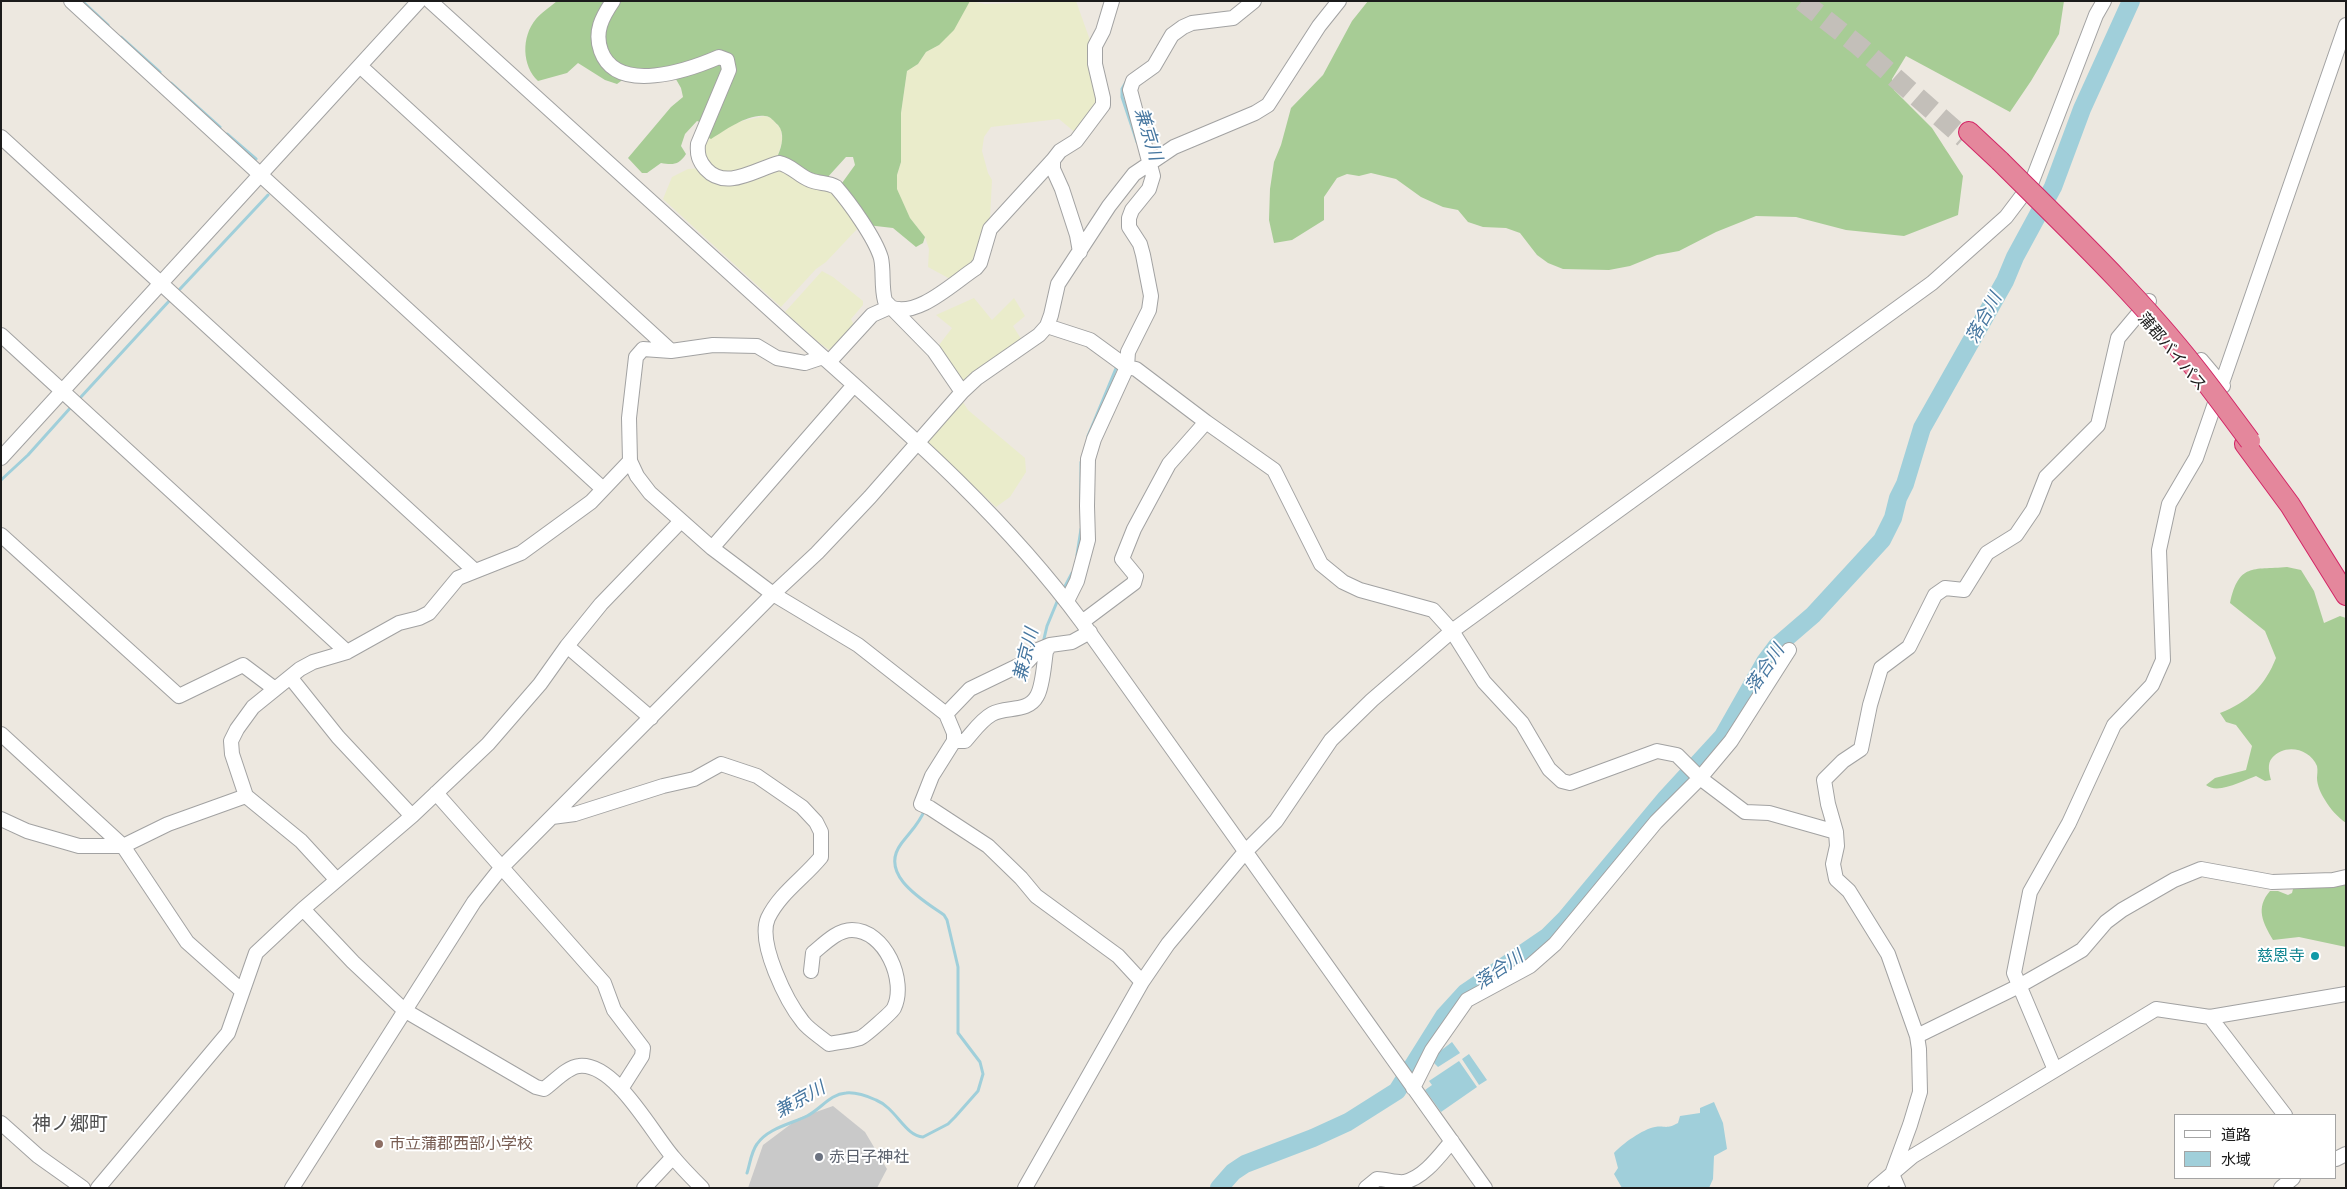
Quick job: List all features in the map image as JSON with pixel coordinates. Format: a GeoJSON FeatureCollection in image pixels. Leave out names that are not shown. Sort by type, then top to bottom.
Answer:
{"type":"FeatureCollection","features":[{"type":"Feature","properties":{"kind":"highway","name":"蒲郡バイパス"},"geometry":{"type":"LineString","coordinates":[[1967,135],[2081,242],[2195,367],[2290,505],[2346,595]]}},
{"type":"Feature","properties":{"kind":"highway","name":"蒲郡バイパス"},"geometry":{"type":"LineString","coordinates":[[2247,443],[2298,506],[2346,581]]}},
{"type":"Feature","properties":{"kind":"street"},"geometry":{"type":"LineString","coordinates":[[71,1],[603,489]]}},
{"type":"Feature","properties":{"kind":"street"},"geometry":{"type":"LineString","coordinates":[[1,458],[419,1]]}},
{"type":"Feature","properties":{"kind":"street"},"geometry":{"type":"LineString","coordinates":[[430,1],[917,442],[1000,524],[1064,598],[1086,627],[1399,1070],[1485,1188]]}},
{"type":"Feature","properties":{"kind":"street"},"geometry":{"type":"LineString","coordinates":[[613,1],[599,25],[599,44],[606,61],[623,75],[640,77],[700,65],[719,57],[727,60],[729,70],[698,144],[697,154],[701,163],[716,177],[725,179],[738,177],[779,163],[786,164],[810,180],[831,184],[836,187],[877,248],[881,259],[882,290],[890,308],[934,351],[962,392]]}},
{"type":"Feature","properties":{"kind":"street"},"geometry":{"type":"LineString","coordinates":[[958,741],[946,714],[858,645],[773,594],[712,548],[650,493],[637,476],[630,461],[629,418],[636,357],[643,349],[670,351],[713,346],[756,346],[777,358],[804,363],[826,359],[872,315],[890,308],[899,311],[917,308],[976,268],[980,263],[990,229],[1060,151],[1076,141],[1102,105],[1103,98],[1095,64],[1095,46],[1103,31],[1112,1]]}},
{"type":"Feature","properties":{"kind":"street"},"geometry":{"type":"LineString","coordinates":[[1064,598],[1077,581],[1088,540],[1088,459],[1122,363],[1142,327],[1151,302],[1140,244],[1129,228],[1128,218],[1152,183],[1153,176],[1146,167],[1130,90],[1133,81],[1154,66],[1172,35],[1183,27],[1192,23],[1233,18],[1254,1]]}},
{"type":"Feature","properties":{"kind":"street"},"geometry":{"type":"LineString","coordinates":[[292,1188],[474,902],[501,868],[773,594],[817,553],[870,497],[962,392],[977,378],[1039,335],[1047,326],[1058,284],[1110,206],[1146,167],[1174,147],[1255,113],[1268,105],[1319,26],[1340,1]]}},
{"type":"Feature","properties":{"kind":"street"},"geometry":{"type":"LineString","coordinates":[[1025,1188],[1142,982],[1168,944],[1245,852],[1276,821],[1331,740],[1372,700],[1452,631],[1932,283],[2006,217],[2031,184],[2096,15],[2104,1]]}},
{"type":"Feature","properties":{"kind":"street"},"geometry":{"type":"LineString","coordinates":[[2055,1070],[2014,973],[2030,892],[2069,823],[2114,725],[2152,685],[2163,660],[2159,550],[2168,504],[2196,458],[2223,386],[2346,25]]}},
{"type":"Feature","properties":{"kind":"street"},"geometry":{"type":"LineString","coordinates":[[360,66],[670,351]]}},
{"type":"Feature","properties":{"kind":"street"},"geometry":{"type":"LineString","coordinates":[[1,137],[475,571]]}},
{"type":"Feature","properties":{"kind":"street"},"geometry":{"type":"LineString","coordinates":[[1053,160],[1053,169],[1071,216],[1080,252]]}},
{"type":"Feature","properties":{"kind":"street"},"geometry":{"type":"LineString","coordinates":[[1898,1188],[1892,1174],[1910,1126],[1920,1092],[1920,1049],[1888,954],[1849,891],[1836,879],[1833,864],[1837,846],[1836,832],[1824,780],[1838,765],[1861,749],[1870,705],[1882,668],[1909,647],[1935,595],[1945,588],[1964,590],[1987,553],[2016,536],[2034,510],[2046,477],[2098,425],[2118,338],[2149,301],[2151,300],[2223,386]]}},
{"type":"Feature","properties":{"kind":"street"},"geometry":{"type":"LineString","coordinates":[[1047,326],[1090,340],[1122,363],[1136,369],[1274,470],[1321,564],[1343,582],[1360,590],[1433,610],[1452,631],[1484,682],[1522,723],[1549,769],[1562,781],[1570,782],[1657,751],[1677,755],[1699,776],[1746,812],[1769,812],[1836,832]]}},
{"type":"Feature","properties":{"kind":"street"},"geometry":{"type":"LineString","coordinates":[[1,335],[347,652]]}},
{"type":"Feature","properties":{"kind":"street"},"geometry":{"type":"LineString","coordinates":[[712,548],[854,385]]}},
{"type":"Feature","properties":{"kind":"street"},"geometry":{"type":"LineString","coordinates":[[946,714],[970,689],[1028,661],[1045,647],[1072,642],[1134,583],[1136,576],[1122,559],[1134,529],[1169,464],[1206,422]]}},
{"type":"Feature","properties":{"kind":"street"},"geometry":{"type":"LineString","coordinates":[[336,879],[301,841],[246,796],[232,754],[232,741],[237,729],[253,707],[290,676],[313,662],[347,652],[399,623],[419,618],[429,613],[458,578],[522,553],[591,502],[630,461]]}},
{"type":"Feature","properties":{"kind":"street"},"geometry":{"type":"LineString","coordinates":[[98,1188],[228,1032],[256,953],[336,879],[412,816],[488,744],[540,684],[566,646],[601,604],[681,521]]}},
{"type":"Feature","properties":{"kind":"street"},"geometry":{"type":"LineString","coordinates":[[1,534],[179,696],[243,665],[275,689]]}},
{"type":"Feature","properties":{"kind":"street"},"geometry":{"type":"LineString","coordinates":[[566,646],[651,718]]}},
{"type":"Feature","properties":{"kind":"street"},"geometry":{"type":"LineString","coordinates":[[1045,647],[1046,651],[1038,695],[1032,702],[1022,708],[999,711],[990,715],[958,741],[932,776],[921,804],[988,846],[1021,878],[1036,896],[1118,956],[1142,982]]}},
{"type":"Feature","properties":{"kind":"street"},"geometry":{"type":"LineString","coordinates":[[1412,1086],[1432,1050],[1467,1000],[1530,966],[1555,944],[1656,822],[1730,741],[1789,650]]}},
{"type":"Feature","properties":{"kind":"street"},"geometry":{"type":"LineString","coordinates":[[290,676],[338,737],[412,816]]}},
{"type":"Feature","properties":{"kind":"street"},"geometry":{"type":"LineString","coordinates":[[1,734],[123,846],[186,942],[242,991]]}},
{"type":"Feature","properties":{"kind":"street"},"geometry":{"type":"LineString","coordinates":[[552,817],[575,814],[663,786],[694,779],[721,764],[757,776],[802,807],[816,822],[821,832],[821,857],[811,870],[782,896],[767,921],[767,936],[780,986],[804,1023],[829,1044],[862,1038],[894,1008],[898,985],[892,959],[874,938],[853,930],[838,934],[813,953],[811,971]]}},
{"type":"Feature","properties":{"kind":"street"},"geometry":{"type":"LineString","coordinates":[[436,793],[604,983],[614,1010],[643,1048],[642,1056],[621,1089]]}},
{"type":"Feature","properties":{"kind":"street"},"geometry":{"type":"LineString","coordinates":[[1,819],[27,831],[79,846],[123,846],[168,824],[246,796]]}},
{"type":"Feature","properties":{"kind":"street"},"geometry":{"type":"LineString","coordinates":[[1917,1036],[2019,986],[2082,950],[2106,922],[2122,910],[2174,880],[2201,869],[2272,882],[2333,880],[2346,877]]}},
{"type":"Feature","properties":{"kind":"street"},"geometry":{"type":"LineString","coordinates":[[303,909],[353,962],[404,1010],[536,1087],[544,1089],[573,1068],[596,1067],[621,1089],[673,1157],[702,1188]]}},
{"type":"Feature","properties":{"kind":"street"},"geometry":{"type":"LineString","coordinates":[[1876,1188],[1913,1156],[2156,1009],[2210,1017],[2346,994]]}},
{"type":"Feature","properties":{"kind":"street"},"geometry":{"type":"LineString","coordinates":[[2210,1017],[2284,1114]]}},
{"type":"Feature","properties":{"kind":"street"},"geometry":{"type":"LineString","coordinates":[[1,1123],[38,1156],[83,1188]]}},
{"type":"Feature","properties":{"kind":"street"},"geometry":{"type":"LineString","coordinates":[[1366,1188],[1377,1178],[1403,1182],[1414,1178],[1429,1167],[1452,1141]]}},
{"type":"Feature","properties":{"kind":"street"},"geometry":{"type":"LineString","coordinates":[[644,1188],[673,1157]]}},
{"type":"Feature","properties":{"kind":"street"},"geometry":{"type":"LineString","coordinates":[[2281,1188],[2292,1179]]}},
{"type":"Feature","properties":{"kind":"shaded area","name":"赤日子神社"},"geometry":{"type":"Polygon","coordinates":[[[833,1106],[865,1132],[887,1169],[877,1188],[748,1188],[763,1145],[799,1118],[833,1106]]]}},
{"type":"Feature","properties":{"kind":"green space"},"geometry":{"type":"Polygon","coordinates":[[[557,1],[609,1],[595,33],[625,78],[617,84],[605,80],[578,63],[567,73],[538,81],[526,60],[525,51],[528,34],[536,19],[557,1]]]}},
{"type":"Feature","properties":{"kind":"green space"},"geometry":{"type":"Polygon","coordinates":[[[616,1],[970,1],[954,30],[939,45],[926,52],[918,64],[907,71],[901,113],[901,162],[897,175],[897,189],[910,218],[925,237],[923,243],[916,247],[893,228],[867,225],[842,189],[842,183],[855,165],[853,157],[846,157],[826,179],[813,179],[781,160],[778,155],[782,144],[782,132],[778,125],[767,116],[751,117],[711,139],[705,136],[731,60],[626,72],[605,54],[604,19],[616,1]]]}},
{"type":"Feature","properties":{"kind":"green space"},"geometry":{"type":"Polygon","coordinates":[[[970,1],[985,4],[1076,1],[1091,43],[1098,105],[1077,134],[1059,119],[991,127],[984,137],[982,151],[992,180],[990,218],[977,262],[952,280],[928,267],[929,249],[925,237],[910,218],[897,189],[897,175],[901,162],[901,113],[907,71],[918,64],[926,52],[939,45],[970,1]]]}},
{"type":"Feature","properties":{"kind":"green space"},"geometry":{"type":"Polygon","coordinates":[[[1368,1],[2064,1],[2059,34],[2010,112],[1906,56],[1892,79],[1894,90],[1932,128],[1963,176],[1958,215],[1904,236],[1846,230],[1796,217],[1756,216],[1716,232],[1679,251],[1657,255],[1630,266],[1609,270],[1563,269],[1548,263],[1537,255],[1520,233],[1506,228],[1483,227],[1468,222],[1458,210],[1443,207],[1421,197],[1396,179],[1371,173],[1359,176],[1347,174],[1337,178],[1324,197],[1324,220],[1292,240],[1274,243],[1269,220],[1270,189],[1274,162],[1281,145],[1291,108],[1323,75],[1352,21],[1368,1]]]}},
{"type":"Feature","properties":{"kind":"green space"},"geometry":{"type":"Polygon","coordinates":[[[725,62],[703,123],[697,121],[685,134],[681,146],[686,154],[675,163],[661,163],[647,173],[642,173],[628,158],[671,107],[683,97],[681,88],[673,74],[725,62]]]}},
{"type":"Feature","properties":{"kind":"green space"},"geometry":{"type":"Polygon","coordinates":[[[765,116],[771,118],[781,129],[782,141],[778,155],[781,160],[720,176],[704,162],[705,136],[742,121],[765,116]]]}},
{"type":"Feature","properties":{"kind":"green space"},"geometry":{"type":"Polygon","coordinates":[[[775,167],[834,189],[859,227],[781,307],[663,199],[672,177],[688,169],[701,168],[713,177],[775,167]]]}},
{"type":"Feature","properties":{"kind":"green space"},"geometry":{"type":"Polygon","coordinates":[[[822,271],[833,277],[863,301],[863,305],[851,319],[855,327],[832,352],[785,312],[822,271]]]}},
{"type":"Feature","properties":{"kind":"green space"},"geometry":{"type":"Polygon","coordinates":[[[974,298],[992,320],[1014,298],[1025,316],[1013,326],[1023,342],[963,385],[936,349],[952,328],[936,315],[974,298]]]}},
{"type":"Feature","properties":{"kind":"green space"},"geometry":{"type":"Polygon","coordinates":[[[961,399],[968,410],[1025,458],[1026,472],[1010,497],[996,507],[927,442],[961,399]]]}},
{"type":"Feature","properties":{"kind":"green space"},"geometry":{"type":"Polygon","coordinates":[[[2287,567],[2301,570],[2314,591],[2324,623],[2340,616],[2346,618],[2346,823],[2332,810],[2322,795],[2318,786],[2317,766],[2314,760],[2309,755],[2296,750],[2283,750],[2270,760],[2269,771],[2271,780],[2265,781],[2256,776],[2224,788],[2211,788],[2206,785],[2215,778],[2246,770],[2252,746],[2236,725],[2226,722],[2220,713],[2239,704],[2254,692],[2267,677],[2276,658],[2265,631],[2230,603],[2234,590],[2238,581],[2249,571],[2287,567]]]}},
{"type":"Feature","properties":{"kind":"green space"},"geometry":{"type":"Polygon","coordinates":[[[2346,883],[2346,947],[2299,937],[2273,940],[2262,916],[2263,903],[2270,891],[2278,891],[2288,895],[2292,893],[2294,885],[2346,883]]]}},
{"type":"Feature","properties":{"kind":"water"},"geometry":{"type":"Polygon","coordinates":[[[1452,1042],[1460,1053],[1438,1067],[1434,1063],[1439,1052],[1452,1042]]]}},
{"type":"Feature","properties":{"kind":"water"},"geometry":{"type":"Polygon","coordinates":[[[1469,1054],[1487,1080],[1479,1085],[1462,1059],[1469,1054]]]}},
{"type":"Feature","properties":{"kind":"water"},"geometry":{"type":"Polygon","coordinates":[[[1459,1061],[1477,1087],[1441,1112],[1425,1090],[1432,1085],[1429,1081],[1459,1061]]]}},
{"type":"Feature","properties":{"kind":"water"},"geometry":{"type":"Polygon","coordinates":[[[1714,1102],[1723,1123],[1727,1149],[1714,1156],[1713,1179],[1709,1188],[1622,1188],[1614,1174],[1618,1168],[1614,1153],[1618,1149],[1633,1137],[1645,1131],[1655,1127],[1674,1125],[1678,1123],[1680,1116],[1700,1113],[1700,1108],[1714,1102]]]}},
{"type":"Feature","properties":{"kind":"waterway"},"geometry":{"type":"LineString","coordinates":[[82,1],[108,25]]}},
{"type":"Feature","properties":{"kind":"waterway","name":"落合川"},"geometry":{"type":"LineString","coordinates":[[1219,1188],[1233,1172],[1245,1164],[1313,1138],[1348,1122],[1397,1091],[1444,1016],[1465,993],[1547,937],[1566,918],[1666,798],[1723,736],[1765,662],[1777,646],[1813,615],[1882,540],[1893,518],[1922,428],[2005,281],[2015,257],[2053,187],[2082,109],[2131,1]]}},
{"type":"Feature","properties":{"kind":"waterway"},"geometry":{"type":"LineString","coordinates":[[121,37],[160,72]]}},
{"type":"Feature","properties":{"kind":"waterway","name":"兼京川"},"geometry":{"type":"LineString","coordinates":[[1126,82],[1122,89],[1122,97],[1137,142]]}},
{"type":"Feature","properties":{"kind":"waterway"},"geometry":{"type":"LineString","coordinates":[[171,83],[220,127]]}},
{"type":"Feature","properties":{"kind":"waterway"},"geometry":{"type":"LineString","coordinates":[[227,134],[256,159]]}},
{"type":"Feature","properties":{"kind":"waterway"},"geometry":{"type":"LineString","coordinates":[[180,289],[268,195]]}},
{"type":"Feature","properties":{"kind":"waterway"},"geometry":{"type":"LineString","coordinates":[[80,398],[170,300]]}},
{"type":"Feature","properties":{"kind":"waterway","name":"兼京川"},"geometry":{"type":"LineString","coordinates":[[1088,436],[1117,366]]}},
{"type":"Feature","properties":{"kind":"waterway"},"geometry":{"type":"LineString","coordinates":[[1,480],[28,455],[72,406]]}},
{"type":"Feature","properties":{"kind":"waterway","name":"兼京川"},"geometry":{"type":"LineString","coordinates":[[1081,462],[1081,500]]}},
{"type":"Feature","properties":{"kind":"waterway","name":"兼京川"},"geometry":{"type":"LineString","coordinates":[[1077,555],[1081,529]]}},
{"type":"Feature","properties":{"kind":"waterway","name":"兼京川"},"geometry":{"type":"LineString","coordinates":[[1062,592],[1072,573]]}},
{"type":"Feature","properties":{"kind":"waterway","name":"兼京川"},"geometry":{"type":"LineString","coordinates":[[1043,643],[1047,626],[1059,597]]}},
{"type":"Feature","properties":{"kind":"waterway","name":"兼京川"},"geometry":{"type":"LineString","coordinates":[[747,1173],[753,1151],[767,1134],[807,1116],[840,1094],[858,1094],[876,1100],[889,1109],[911,1132],[923,1137],[948,1124],[978,1091],[983,1074],[980,1062],[958,1033],[958,967],[947,920],[944,915],[906,886],[895,866],[895,855],[901,844],[918,823],[925,809]]}},
{"type":"Feature","properties":{"kind":"tunnel"},"geometry":{"type":"LineString","coordinates":[[1802,1],[1859,46],[1964,138]]}},
{"type":"Feature","properties":{"kind":"place","name":"慈恩寺"},"geometry":{"type":"Point","coordinates":[2315,956]}},
{"type":"Feature","properties":{"kind":"place","name":"市立蒲郡西部小学校"},"geometry":{"type":"Point","coordinates":[379,1144]}},
{"type":"Feature","properties":{"kind":"place","name":"赤日子神社"},"geometry":{"type":"Point","coordinates":[819,1157]}},
{"type":"Feature","properties":{"kind":"district","name":"神ノ郷町"},"geometry":{"type":"Point","coordinates":[70,1124]}}]}
